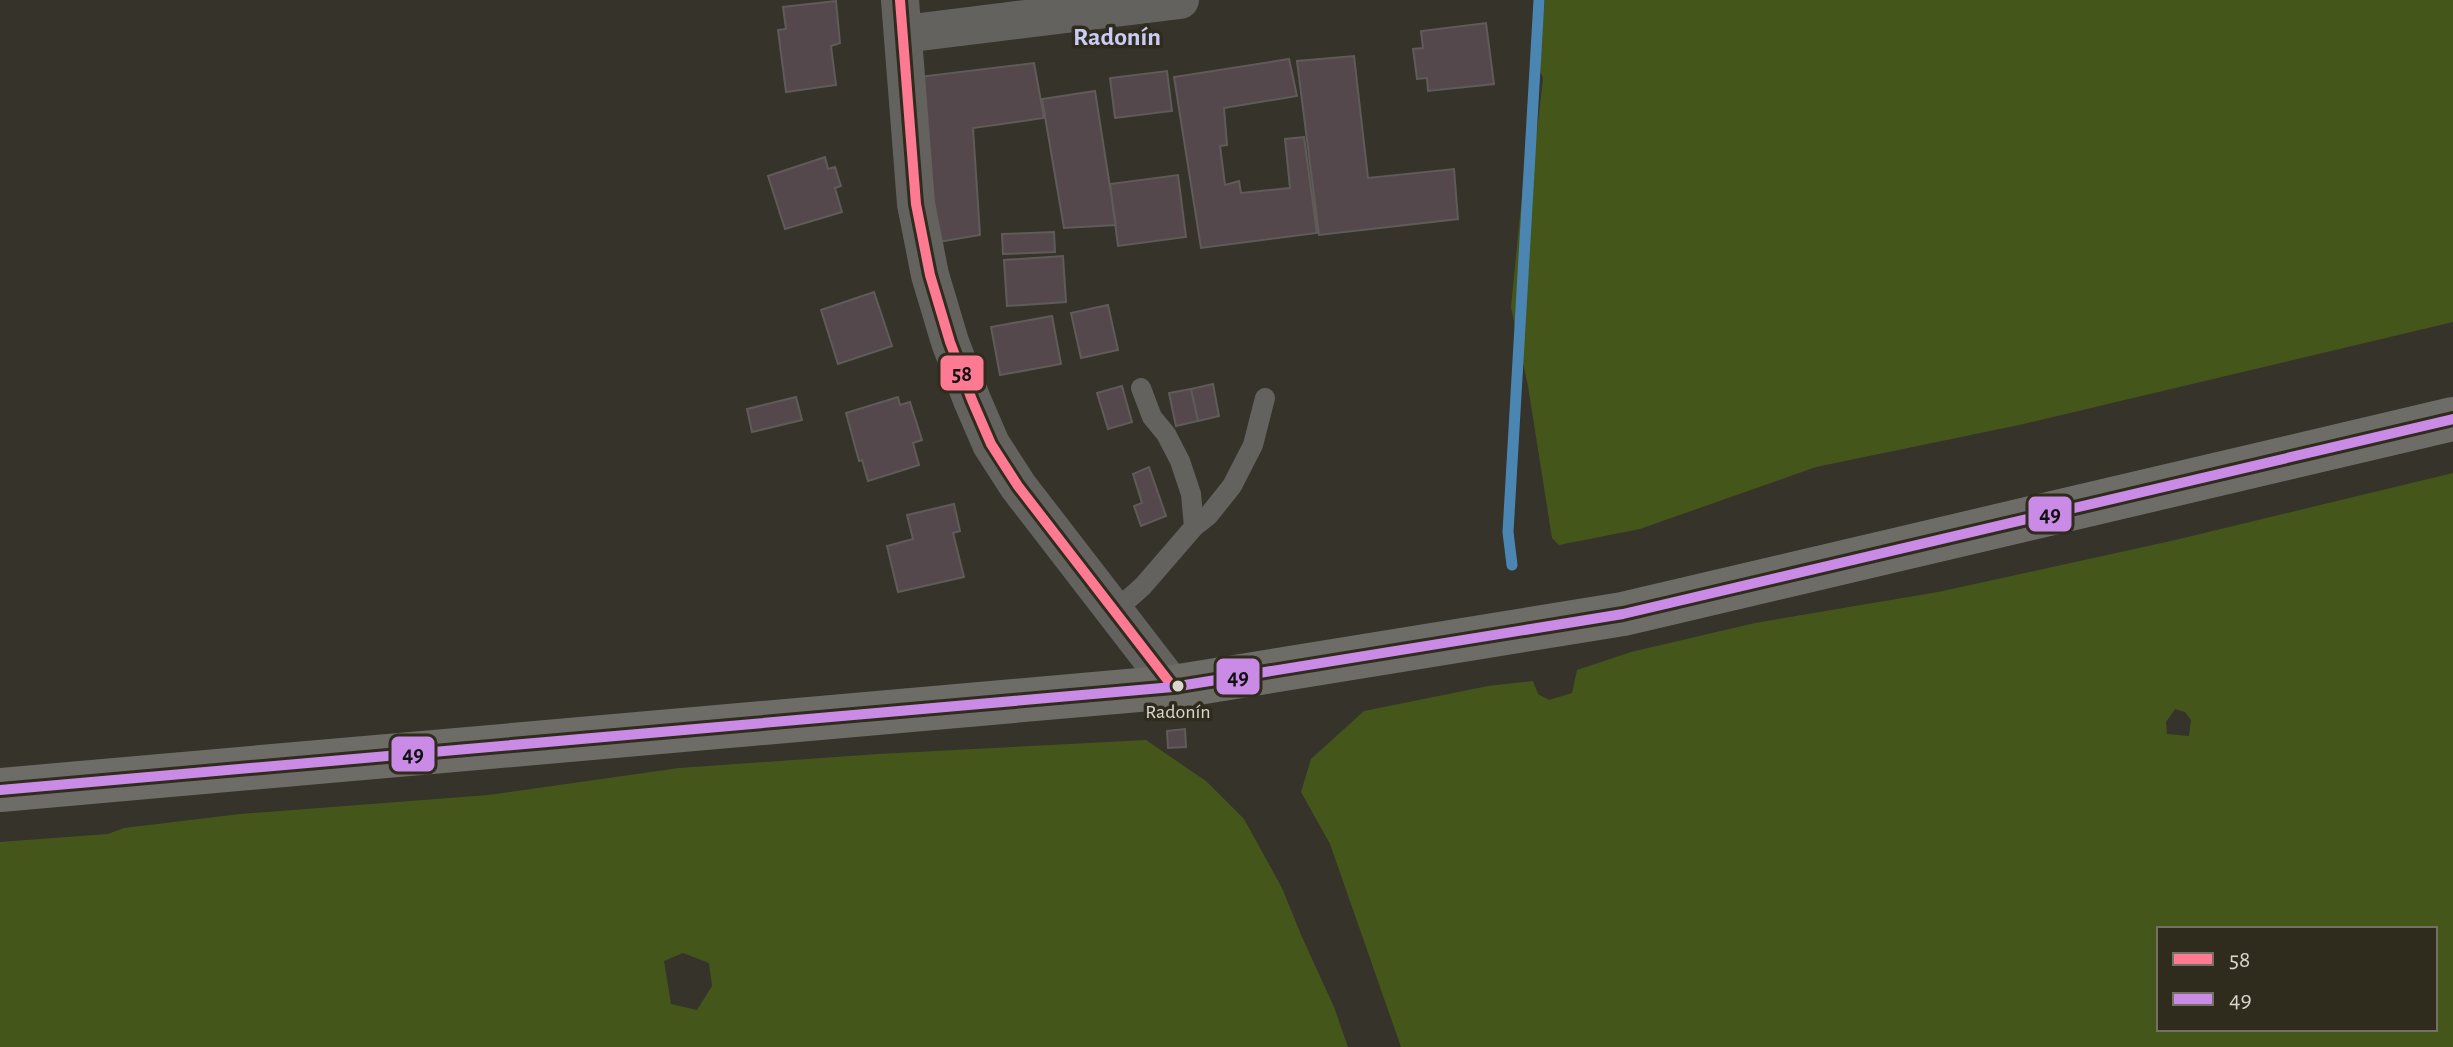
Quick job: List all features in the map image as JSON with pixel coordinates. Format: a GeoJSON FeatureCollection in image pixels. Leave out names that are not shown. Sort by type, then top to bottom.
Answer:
{"type":"FeatureCollection","features":[{"type":"Feature","properties":{"kind":"main road"},"geometry":{"type":"LineString","coordinates":[[0,790],[1173,687],[1623,614],[2453,419]]}},
{"type":"Feature","properties":{"kind":"street"},"geometry":{"type":"LineString","coordinates":[[1173,687],[1018,486],[991,444],[950,342],[930,275],[916,204],[902,17],[1180,0]]}},
{"type":"Feature","properties":{"kind":"lane"},"geometry":{"type":"LineString","coordinates":[[1141,388],[1152,417],[1166,434],[1180,461],[1191,494],[1194,527]]}},
{"type":"Feature","properties":{"kind":"lane"},"geometry":{"type":"LineString","coordinates":[[1116,610],[1143,586],[1232,486],[1253,445],[1265,398]]}},
{"type":"Feature","properties":{"kind":"green space"},"geometry":{"type":"Polygon","coordinates":[[[1545,0],[2453,0],[2453,322],[2019,425],[1816,467],[1640,529],[1559,545],[1552,538],[1528,386],[1511,307],[1525,165],[1535,149],[1543,78],[1538,66],[1545,0]]]}},
{"type":"Feature","properties":{"kind":"green space"},"geometry":{"type":"Polygon","coordinates":[[[2453,473],[2453,1047],[1401,1047],[1330,844],[1301,792],[1311,759],[1364,711],[1488,686],[1533,681],[1538,694],[1549,700],[1572,693],[1577,670],[1631,652],[1755,623],[1938,592],[2171,541],[2453,473]],[[2175,709],[2166,722],[2167,734],[2189,736],[2191,720],[2185,712],[2175,709]]]}},
{"type":"Feature","properties":{"kind":"green space"},"geometry":{"type":"Polygon","coordinates":[[[1146,740],[1206,781],[1244,819],[1282,888],[1334,1007],[1348,1047],[0,1047],[0,842],[108,834],[124,828],[240,814],[488,795],[679,768],[1146,740]],[[683,953],[664,961],[671,1004],[697,1010],[712,986],[709,963],[683,953]]]}},
{"type":"Feature","properties":{"kind":"building"},"geometry":{"type":"Polygon","coordinates":[[[836,1],[840,43],[831,46],[836,85],[786,92],[778,30],[786,29],[783,7],[836,1]]]}},
{"type":"Feature","properties":{"kind":"building"},"geometry":{"type":"Polygon","coordinates":[[[1486,23],[1494,84],[1428,91],[1427,78],[1417,79],[1413,49],[1423,48],[1421,31],[1486,23]]]}},
{"type":"Feature","properties":{"kind":"building"},"geometry":{"type":"Polygon","coordinates":[[[1354,56],[1368,178],[1454,169],[1458,219],[1319,235],[1297,61],[1354,56]]]}},
{"type":"Feature","properties":{"kind":"building"},"geometry":{"type":"Polygon","coordinates":[[[1289,59],[1297,96],[1224,108],[1227,145],[1220,146],[1225,185],[1239,181],[1241,193],[1290,188],[1285,139],[1304,137],[1317,233],[1201,248],[1174,77],[1289,59]]]}},
{"type":"Feature","properties":{"kind":"building"},"geometry":{"type":"Polygon","coordinates":[[[1034,63],[1044,118],[973,128],[980,235],[938,242],[918,77],[1034,63]]]}},
{"type":"Feature","properties":{"kind":"building"},"geometry":{"type":"Polygon","coordinates":[[[1167,71],[1172,111],[1115,118],[1110,78],[1167,71]]]}},
{"type":"Feature","properties":{"kind":"building"},"geometry":{"type":"Polygon","coordinates":[[[1095,91],[1116,225],[1064,228],[1042,99],[1095,91]]]}},
{"type":"Feature","properties":{"kind":"building"},"geometry":{"type":"Polygon","coordinates":[[[825,157],[828,169],[835,167],[841,186],[835,188],[842,212],[785,229],[768,176],[825,157]]]}},
{"type":"Feature","properties":{"kind":"building"},"geometry":{"type":"Polygon","coordinates":[[[1178,175],[1186,237],[1118,246],[1110,184],[1178,175]]]}},
{"type":"Feature","properties":{"kind":"building"},"geometry":{"type":"Polygon","coordinates":[[[1054,232],[1055,252],[1003,254],[1002,234],[1054,232]]]}},
{"type":"Feature","properties":{"kind":"building"},"geometry":{"type":"Polygon","coordinates":[[[1063,256],[1066,302],[1007,306],[1004,260],[1063,256]]]}},
{"type":"Feature","properties":{"kind":"building"},"geometry":{"type":"Polygon","coordinates":[[[874,292],[892,346],[838,364],[821,310],[874,292]]]}},
{"type":"Feature","properties":{"kind":"building"},"geometry":{"type":"Polygon","coordinates":[[[1108,305],[1118,350],[1081,358],[1071,313],[1108,305]]]}},
{"type":"Feature","properties":{"kind":"building"},"geometry":{"type":"Polygon","coordinates":[[[1052,316],[1061,364],[1000,375],[991,327],[1052,316]]]}},
{"type":"Feature","properties":{"kind":"building"},"geometry":{"type":"Polygon","coordinates":[[[1213,384],[1219,416],[1198,421],[1191,389],[1213,384]]]}},
{"type":"Feature","properties":{"kind":"building"},"geometry":{"type":"Polygon","coordinates":[[[1122,386],[1132,422],[1108,429],[1097,393],[1122,386]]]}},
{"type":"Feature","properties":{"kind":"building"},"geometry":{"type":"Polygon","coordinates":[[[1191,389],[1198,421],[1176,426],[1169,393],[1191,389]]]}},
{"type":"Feature","properties":{"kind":"building"},"geometry":{"type":"Polygon","coordinates":[[[796,397],[802,420],[752,432],[747,409],[796,397]]]}},
{"type":"Feature","properties":{"kind":"building"},"geometry":{"type":"Polygon","coordinates":[[[898,397],[900,405],[910,402],[922,440],[913,443],[919,465],[868,481],[862,460],[859,461],[846,413],[898,397]]]}},
{"type":"Feature","properties":{"kind":"building"},"geometry":{"type":"Polygon","coordinates":[[[1149,467],[1166,516],[1141,526],[1134,506],[1142,503],[1133,474],[1149,467]]]}},
{"type":"Feature","properties":{"kind":"building"},"geometry":{"type":"Polygon","coordinates":[[[954,504],[960,531],[953,533],[964,577],[898,592],[887,546],[913,539],[907,515],[954,504]]]}},
{"type":"Feature","properties":{"kind":"building"},"geometry":{"type":"Polygon","coordinates":[[[1185,729],[1186,747],[1168,748],[1167,731],[1185,729]]]}},
{"type":"Feature","properties":{"kind":"waterway"},"geometry":{"type":"LineString","coordinates":[[1512,565],[1508,532],[1539,0]]}},
{"type":"Feature","properties":{"kind":"transit line","name":"58"},"geometry":{"type":"LineString","coordinates":[[900,0],[916,204],[930,275],[972,400],[991,444],[1018,486],[1173,687]]}},
{"type":"Feature","properties":{"kind":"transit line","name":"49"},"geometry":{"type":"LineString","coordinates":[[0,790],[1173,687],[1623,614],[2453,419]]}},
{"type":"Feature","properties":{"kind":"place","name":"Radonín"},"geometry":{"type":"Point","coordinates":[1178,686]}},
{"type":"Feature","properties":{"kind":"district","name":"Radonín"},"geometry":{"type":"Point","coordinates":[1117,36]}}]}
